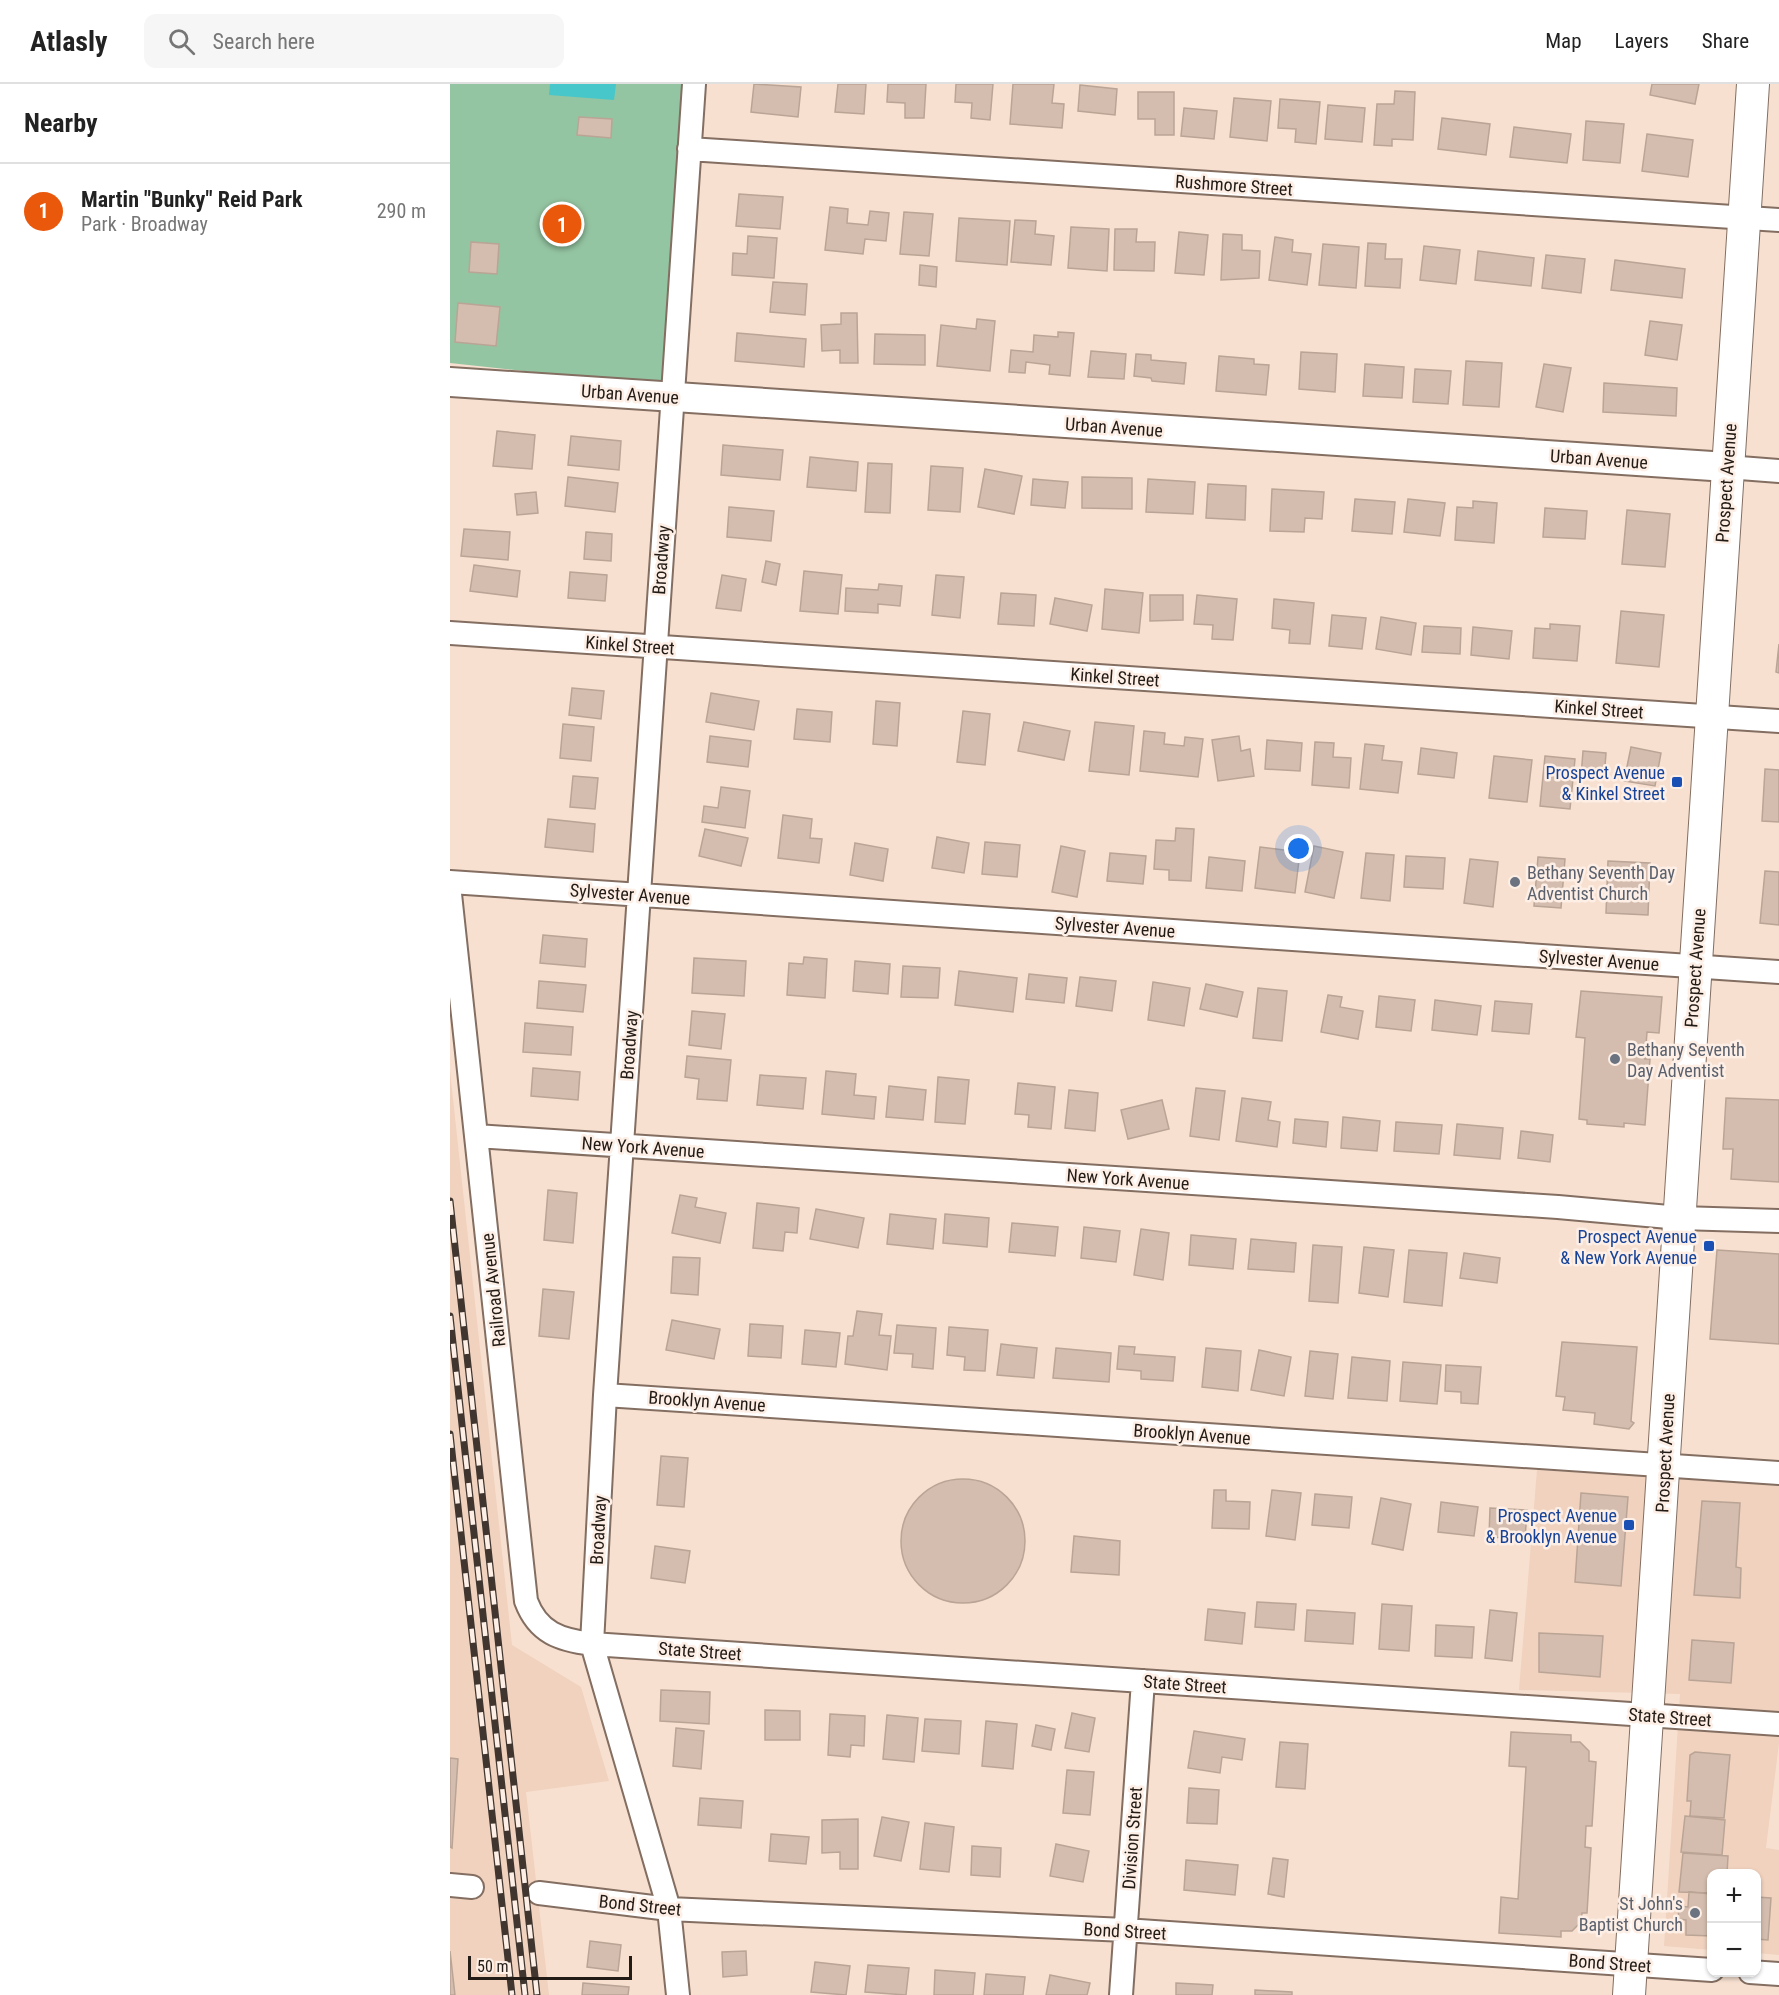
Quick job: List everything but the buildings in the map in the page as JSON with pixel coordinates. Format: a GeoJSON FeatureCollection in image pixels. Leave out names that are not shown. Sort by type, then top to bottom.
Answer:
{"type":"FeatureCollection","features":[{"type":"Feature","properties":{"kind":"main road","name":"Prospect Avenue"},"geometry":{"type":"LineString","coordinates":[[1630,1980],[1649,1715],[1752,84]]}},
{"type":"Feature","properties":{"kind":"street","name":"Broadway"},"geometry":{"type":"LineString","coordinates":[[678,1995],[669,1909],[592,1644],[605,1395],[693,84]]}},
{"type":"Feature","properties":{"kind":"street","name":"Rushmore Street"},"geometry":{"type":"LineString","coordinates":[[689,148],[1779,220]]}},
{"type":"Feature","properties":{"kind":"street","name":"Urban Avenue"},"geometry":{"type":"LineString","coordinates":[[450,382],[1779,471]]}},
{"type":"Feature","properties":{"kind":"street","name":"Kinkel Street"},"geometry":{"type":"LineString","coordinates":[[450,633],[1779,721]]}},
{"type":"Feature","properties":{"kind":"street","name":"Sylvester Avenue"},"geometry":{"type":"LineString","coordinates":[[450,882],[1779,972]]}},
{"type":"Feature","properties":{"kind":"street","name":"Railroad Avenue"},"geometry":{"type":"LineString","coordinates":[[450,894],[526,1601],[531,1616],[551,1635],[567,1641],[592,1644]]}},
{"type":"Feature","properties":{"kind":"street","name":"New York Avenue"},"geometry":{"type":"LineString","coordinates":[[476,1136],[1558,1207],[1680,1218],[1779,1221]]}},
{"type":"Feature","properties":{"kind":"street","name":"Brooklyn Avenue"},"geometry":{"type":"LineString","coordinates":[[605,1395],[1779,1473]]}},
{"type":"Feature","properties":{"kind":"street","name":"State Street"},"geometry":{"type":"LineString","coordinates":[[592,1644],[1779,1724]]}},
{"type":"Feature","properties":{"kind":"street","name":"Division Street"},"geometry":{"type":"LineString","coordinates":[[1121,1995],[1143,1681]]}},
{"type":"Feature","properties":{"kind":"street","name":"Bond Street"},"geometry":{"type":"LineString","coordinates":[[539,1893],[669,1909],[1125,1930],[1630,1980],[1707,1971]]}},
{"type":"Feature","properties":{"kind":"street"},"geometry":{"type":"LineString","coordinates":[[1761,1973],[1779,1974]]}},
{"type":"Feature","properties":{"kind":"shaded area"},"geometry":{"type":"Polygon","coordinates":[[[450,1071],[512,1645],[581,1687],[609,1781],[526,1792],[549,1995],[450,1995],[450,1071]]]}},
{"type":"Feature","properties":{"kind":"shaded area"},"geometry":{"type":"Polygon","coordinates":[[[1537,1470],[1779,1484],[1779,1743],[1766,1848],[1779,1850],[1779,1955],[1761,1953],[1761,1869],[1707,1869],[1707,1950],[1664,1946],[1680,1694],[1519,1690],[1537,1470]]]}},
{"type":"Feature","properties":{"kind":"green space"},"geometry":{"type":"Polygon","coordinates":[[[450,84],[684,84],[662,386],[450,363],[450,84]]]}},
{"type":"Feature","properties":{"kind":"water"},"geometry":{"type":"Polygon","coordinates":[[[550,84],[616,84],[614,100],[549,95],[550,84]]]}},
{"type":"Feature","properties":{"kind":"railway"},"geometry":{"type":"LineString","coordinates":[[450,1201],[537,1995]]}},
{"type":"Feature","properties":{"kind":"railway"},"geometry":{"type":"LineString","coordinates":[[450,1316],[525,1995]]}},
{"type":"Feature","properties":{"kind":"railway"},"geometry":{"type":"LineString","coordinates":[[450,1434],[512,1995]]}},
{"type":"Feature","properties":{"kind":"place","name":"Martin \"Bunky\" Reid Park"},"geometry":{"type":"Point","coordinates":[562,224]}},
{"type":"Feature","properties":{"kind":"place","name":"Prospect Avenue & Kinkel Street"},"geometry":{"type":"Point","coordinates":[1677,782]}},
{"type":"Feature","properties":{"kind":"place","name":"Bethany Seventh Day Adventist Church"},"geometry":{"type":"Point","coordinates":[1515,882]}},
{"type":"Feature","properties":{"kind":"place","name":"Bethany Seventh Day Adventist"},"geometry":{"type":"Point","coordinates":[1615,1059]}},
{"type":"Feature","properties":{"kind":"place","name":"Prospect Avenue & New York Avenue"},"geometry":{"type":"Point","coordinates":[1709,1246]}},
{"type":"Feature","properties":{"kind":"place","name":"Prospect Avenue & Brooklyn Avenue"},"geometry":{"type":"Point","coordinates":[1629,1525]}},
{"type":"Feature","properties":{"kind":"place","name":"St John's Baptist Church"},"geometry":{"type":"Point","coordinates":[1695,1913]}}]}
